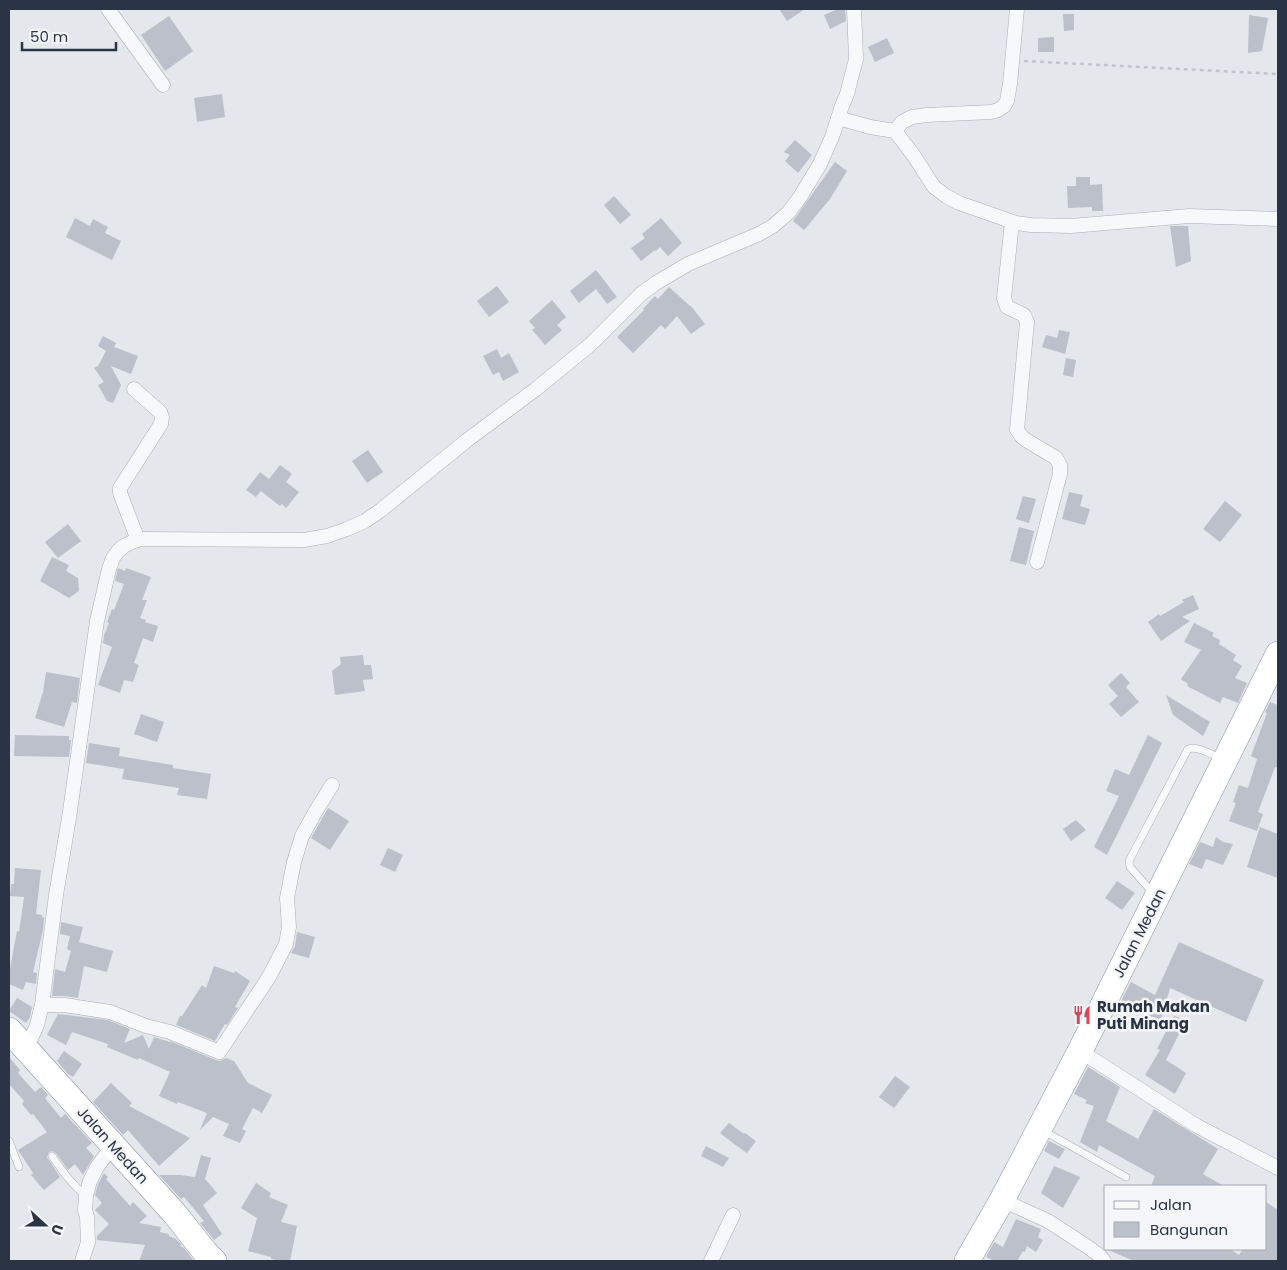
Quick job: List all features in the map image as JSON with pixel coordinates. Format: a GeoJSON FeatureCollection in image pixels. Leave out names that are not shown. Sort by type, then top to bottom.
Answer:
{"type":"FeatureCollection","features":[{"type":"Feature","properties":{"kind":"highway","name":"Jalan Medan"},"geometry":{"type":"LineString","coordinates":[[967,1261],[1002,1200],[1080,1051],[1225,760],[1271,685],[1278,654]]}},
{"type":"Feature","properties":{"kind":"highway","name":"Jalan Medan"},"geometry":{"type":"LineString","coordinates":[[9,1030],[175,1214],[214,1261]]}},
{"type":"Feature","properties":{"kind":"street"},"geometry":{"type":"LineString","coordinates":[[108,9],[163,85]]}},
{"type":"Feature","properties":{"kind":"street"},"geometry":{"type":"LineString","coordinates":[[26,1050],[37,1025],[42,1005],[56,895],[69,818],[97,620],[109,569],[118,551],[138,540],[304,540],[327,536],[366,521],[591,344],[641,294],[656,283],[688,264],[759,234],[773,226],[788,213],[800,197],[827,151],[852,78],[856,59],[854,9]]}},
{"type":"Feature","properties":{"kind":"street"},"geometry":{"type":"LineString","coordinates":[[895,132],[902,122],[912,118],[927,115],[991,112],[1004,106],[1007,101],[1010,84],[1016,9]]}},
{"type":"Feature","properties":{"kind":"street"},"geometry":{"type":"LineString","coordinates":[[838,118],[895,132],[914,156],[934,187],[959,203],[1012,222],[1031,225],[1071,226],[1189,216],[1278,219]]}},
{"type":"Feature","properties":{"kind":"street"},"geometry":{"type":"LineString","coordinates":[[1012,222],[1004,298],[1007,307],[1024,315],[1027,322],[1017,430],[1026,440],[1056,458],[1060,465],[1060,474],[1036,562]]}},
{"type":"Feature","properties":{"kind":"street"},"geometry":{"type":"LineString","coordinates":[[134,389],[162,416],[160,424],[120,488],[120,493],[138,540]]}},
{"type":"Feature","properties":{"kind":"street"},"geometry":{"type":"LineString","coordinates":[[42,1005],[64,1005],[110,1012],[146,1026],[170,1032],[219,1052],[269,978],[286,944],[289,927],[288,898],[294,862],[302,836],[332,785]]}},
{"type":"Feature","properties":{"kind":"street"},"geometry":{"type":"LineString","coordinates":[[1080,1051],[1197,1126],[1278,1168]]}},
{"type":"Feature","properties":{"kind":"street"},"geometry":{"type":"LineString","coordinates":[[82,1261],[88,1242],[86,1196],[90,1181],[97,1167],[113,1145]]}},
{"type":"Feature","properties":{"kind":"street"},"geometry":{"type":"LineString","coordinates":[[1002,1200],[1048,1221],[1088,1247],[1104,1261]]}},
{"type":"Feature","properties":{"kind":"street"},"geometry":{"type":"LineString","coordinates":[[711,1261],[733,1215]]}},
{"type":"Feature","properties":{"kind":"lane"},"geometry":{"type":"LineString","coordinates":[[1156,897],[1130,867],[1130,859],[1188,749],[1196,748],[1225,760]]}},
{"type":"Feature","properties":{"kind":"lane"},"geometry":{"type":"LineString","coordinates":[[1039,1128],[1126,1177]]}},
{"type":"Feature","properties":{"kind":"lane"},"geometry":{"type":"LineString","coordinates":[[9,1141],[19,1167]]}},
{"type":"Feature","properties":{"kind":"lane"},"geometry":{"type":"LineString","coordinates":[[52,1156],[60,1168],[86,1196]]}},
{"type":"Feature","properties":{"kind":"path"},"geometry":{"type":"LineString","coordinates":[[1012,60],[1278,74]]}},
{"type":"Feature","properties":{"kind":"building"},"geometry":{"type":"Polygon","coordinates":[[[779,9],[805,9],[787,21],[779,9]]]}},
{"type":"Feature","properties":{"kind":"building"},"geometry":{"type":"Polygon","coordinates":[[[838,9],[845,9],[846,21],[830,29],[824,15],[838,9]]]}},
{"type":"Feature","properties":{"kind":"building"},"geometry":{"type":"Polygon","coordinates":[[[1063,14],[1074,14],[1074,30],[1064,31],[1063,14]]]}},
{"type":"Feature","properties":{"kind":"building"},"geometry":{"type":"Polygon","coordinates":[[[1249,15],[1268,18],[1262,51],[1248,53],[1249,15]]]}},
{"type":"Feature","properties":{"kind":"building"},"geometry":{"type":"Polygon","coordinates":[[[169,16],[193,51],[165,71],[141,35],[169,16]]]}},
{"type":"Feature","properties":{"kind":"building"},"geometry":{"type":"Polygon","coordinates":[[[1054,37],[1054,52],[1038,52],[1038,38],[1054,37]]]}},
{"type":"Feature","properties":{"kind":"building"},"geometry":{"type":"Polygon","coordinates":[[[887,38],[894,53],[875,62],[868,47],[887,38]]]}},
{"type":"Feature","properties":{"kind":"building"},"geometry":{"type":"Polygon","coordinates":[[[222,94],[225,117],[197,122],[194,98],[222,94]]]}},
{"type":"Feature","properties":{"kind":"building"},"geometry":{"type":"Polygon","coordinates":[[[795,140],[812,155],[798,173],[785,161],[790,155],[784,152],[795,140]]]}},
{"type":"Feature","properties":{"kind":"building"},"geometry":{"type":"Polygon","coordinates":[[[835,162],[847,171],[830,199],[804,230],[793,221],[835,162]]]}},
{"type":"Feature","properties":{"kind":"building"},"geometry":{"type":"Polygon","coordinates":[[[1076,177],[1090,177],[1090,185],[1102,184],[1103,211],[1092,211],[1092,207],[1068,208],[1067,186],[1076,186],[1076,177]]]}},
{"type":"Feature","properties":{"kind":"building"},"geometry":{"type":"Polygon","coordinates":[[[614,196],[631,215],[620,224],[604,205],[614,196]]]}},
{"type":"Feature","properties":{"kind":"building"},"geometry":{"type":"Polygon","coordinates":[[[75,218],[90,226],[93,219],[108,227],[105,233],[121,241],[112,260],[66,237],[75,218]]]}},
{"type":"Feature","properties":{"kind":"building"},"geometry":{"type":"Polygon","coordinates":[[[661,218],[682,243],[668,256],[660,247],[641,261],[631,248],[645,238],[642,234],[661,218]]]}},
{"type":"Feature","properties":{"kind":"building"},"geometry":{"type":"Polygon","coordinates":[[[1170,226],[1188,226],[1191,261],[1176,267],[1170,226]]]}},
{"type":"Feature","properties":{"kind":"building"},"geometry":{"type":"Polygon","coordinates":[[[596,270],[617,297],[607,304],[596,289],[579,303],[570,291],[596,270]]]}},
{"type":"Feature","properties":{"kind":"building"},"geometry":{"type":"Polygon","coordinates":[[[497,286],[509,302],[489,317],[477,301],[497,286]]]}},
{"type":"Feature","properties":{"kind":"building"},"geometry":{"type":"Polygon","coordinates":[[[669,287],[691,306],[705,324],[691,334],[677,316],[665,329],[661,325],[633,353],[617,337],[655,296],[658,299],[669,287]]]}},
{"type":"Feature","properties":{"kind":"building"},"geometry":{"type":"Polygon","coordinates":[[[552,300],[566,317],[557,325],[562,330],[545,345],[532,330],[535,328],[529,321],[552,300]]]}},
{"type":"Feature","properties":{"kind":"building"},"geometry":{"type":"Polygon","coordinates":[[[1059,330],[1070,332],[1065,354],[1042,347],[1046,335],[1057,338],[1059,330]]]}},
{"type":"Feature","properties":{"kind":"building"},"geometry":{"type":"Polygon","coordinates":[[[103,336],[116,343],[114,347],[138,356],[131,374],[111,366],[121,385],[113,403],[107,401],[98,385],[104,382],[94,368],[98,366],[106,351],[98,346],[103,336]]]}},
{"type":"Feature","properties":{"kind":"building"},"geometry":{"type":"Polygon","coordinates":[[[497,349],[501,358],[509,353],[519,372],[503,381],[499,372],[493,375],[483,356],[497,349]]]}},
{"type":"Feature","properties":{"kind":"building"},"geometry":{"type":"Polygon","coordinates":[[[1066,358],[1076,360],[1073,377],[1063,375],[1066,358]]]}},
{"type":"Feature","properties":{"kind":"building"},"geometry":{"type":"Polygon","coordinates":[[[368,450],[383,472],[367,483],[352,461],[368,450]]]}},
{"type":"Feature","properties":{"kind":"building"},"geometry":{"type":"Polygon","coordinates":[[[280,465],[292,474],[286,482],[299,492],[286,508],[282,504],[280,506],[261,491],[256,497],[246,490],[260,472],[269,479],[280,465]]]}},
{"type":"Feature","properties":{"kind":"building"},"geometry":{"type":"Polygon","coordinates":[[[1069,492],[1083,495],[1080,506],[1090,509],[1085,525],[1062,519],[1069,492]]]}},
{"type":"Feature","properties":{"kind":"building"},"geometry":{"type":"Polygon","coordinates":[[[1023,496],[1036,499],[1029,523],[1016,519],[1023,496]]]}},
{"type":"Feature","properties":{"kind":"building"},"geometry":{"type":"Polygon","coordinates":[[[1225,501],[1242,515],[1220,542],[1203,529],[1225,501]]]}},
{"type":"Feature","properties":{"kind":"building"},"geometry":{"type":"Polygon","coordinates":[[[68,524],[81,541],[58,558],[45,542],[68,524]]]}},
{"type":"Feature","properties":{"kind":"building"},"geometry":{"type":"Polygon","coordinates":[[[1019,527],[1034,531],[1026,565],[1010,561],[1019,527]]]}},
{"type":"Feature","properties":{"kind":"building"},"geometry":{"type":"Polygon","coordinates":[[[52,557],[69,565],[66,571],[78,578],[79,591],[69,598],[40,581],[52,557]]]}},
{"type":"Feature","properties":{"kind":"building"},"geometry":{"type":"Polygon","coordinates":[[[118,568],[125,571],[126,568],[151,577],[142,600],[147,600],[140,618],[146,620],[145,622],[158,626],[153,642],[143,638],[134,663],[139,665],[133,682],[124,680],[120,693],[98,685],[112,647],[103,643],[109,623],[107,622],[124,584],[115,581],[118,568]]]}},
{"type":"Feature","properties":{"kind":"building"},"geometry":{"type":"Polygon","coordinates":[[[1193,595],[1199,609],[1182,617],[1190,621],[1161,641],[1148,622],[1193,595]]]}},
{"type":"Feature","properties":{"kind":"building"},"geometry":{"type":"Polygon","coordinates":[[[1194,623],[1214,633],[1212,636],[1220,640],[1219,644],[1236,655],[1233,660],[1242,666],[1235,678],[1247,683],[1238,703],[1223,697],[1220,703],[1187,686],[1188,684],[1181,679],[1201,650],[1184,642],[1194,623]]]}},
{"type":"Feature","properties":{"kind":"building"},"geometry":{"type":"Polygon","coordinates":[[[363,655],[364,665],[371,665],[373,679],[363,680],[365,691],[335,695],[332,671],[341,664],[340,657],[363,655]]]}},
{"type":"Feature","properties":{"kind":"building"},"geometry":{"type":"Polygon","coordinates":[[[46,672],[80,678],[77,703],[72,702],[64,727],[35,718],[43,692],[46,672]]]}},
{"type":"Feature","properties":{"kind":"building"},"geometry":{"type":"Polygon","coordinates":[[[1121,673],[1130,683],[1126,687],[1139,702],[1121,717],[1109,704],[1118,696],[1108,685],[1121,673]]]}},
{"type":"Feature","properties":{"kind":"building"},"geometry":{"type":"Polygon","coordinates":[[[1166,695],[1210,722],[1203,736],[1173,715],[1166,695]]]}},
{"type":"Feature","properties":{"kind":"building"},"geometry":{"type":"Polygon","coordinates":[[[1270,702],[1278,705],[1278,768],[1275,767],[1258,812],[1263,814],[1257,831],[1229,821],[1236,803],[1233,802],[1239,785],[1248,788],[1257,759],[1251,756],[1270,702]]]}},
{"type":"Feature","properties":{"kind":"building"},"geometry":{"type":"Polygon","coordinates":[[[141,714],[164,722],[157,742],[134,734],[141,714]]]}},
{"type":"Feature","properties":{"kind":"building"},"geometry":{"type":"Polygon","coordinates":[[[15,735],[69,736],[69,740],[71,740],[69,757],[14,756],[15,735]]]}},
{"type":"Feature","properties":{"kind":"building"},"geometry":{"type":"Polygon","coordinates":[[[1148,735],[1162,743],[1107,855],[1094,847],[1119,796],[1106,791],[1115,769],[1129,775],[1148,735]]]}},
{"type":"Feature","properties":{"kind":"building"},"geometry":{"type":"Polygon","coordinates":[[[89,743],[120,748],[119,756],[173,765],[173,768],[211,774],[207,799],[177,795],[179,788],[122,779],[124,769],[86,763],[89,743]]]}},
{"type":"Feature","properties":{"kind":"building"},"geometry":{"type":"Polygon","coordinates":[[[328,808],[349,821],[330,850],[311,838],[328,808]]]}},
{"type":"Feature","properties":{"kind":"building"},"geometry":{"type":"Polygon","coordinates":[[[1076,820],[1086,830],[1071,841],[1063,829],[1076,820]]]}},
{"type":"Feature","properties":{"kind":"building"},"geometry":{"type":"Polygon","coordinates":[[[1260,827],[1278,834],[1278,878],[1247,867],[1260,827]]]}},
{"type":"Feature","properties":{"kind":"building"},"geometry":{"type":"Polygon","coordinates":[[[1216,837],[1223,842],[1233,844],[1223,865],[1206,859],[1202,869],[1189,864],[1200,842],[1213,847],[1216,837]]]}},
{"type":"Feature","properties":{"kind":"building"},"geometry":{"type":"Polygon","coordinates":[[[388,848],[403,855],[395,872],[380,865],[388,848]]]}},
{"type":"Feature","properties":{"kind":"building"},"geometry":{"type":"Polygon","coordinates":[[[15,868],[41,870],[36,914],[42,915],[44,918],[33,972],[37,973],[36,984],[26,982],[23,990],[9,984],[9,974],[17,931],[19,932],[24,897],[10,896],[11,884],[14,884],[15,868]]]}},
{"type":"Feature","properties":{"kind":"building"},"geometry":{"type":"Polygon","coordinates":[[[1117,881],[1135,893],[1122,910],[1105,898],[1117,881]]]}},
{"type":"Feature","properties":{"kind":"building"},"geometry":{"type":"Polygon","coordinates":[[[61,922],[83,927],[79,942],[113,951],[107,972],[84,966],[78,998],[52,996],[55,969],[65,972],[71,951],[67,949],[70,936],[60,934],[61,922]]]}},
{"type":"Feature","properties":{"kind":"building"},"geometry":{"type":"Polygon","coordinates":[[[297,932],[315,937],[309,958],[291,953],[295,946],[297,932]]]}},
{"type":"Feature","properties":{"kind":"building"},"geometry":{"type":"Polygon","coordinates":[[[1179,942],[1264,980],[1246,1022],[1170,988],[1161,1020],[1119,1005],[1131,982],[1155,995],[1179,942]]]}},
{"type":"Feature","properties":{"kind":"building"},"geometry":{"type":"Polygon","coordinates":[[[214,966],[234,973],[235,971],[250,981],[235,1007],[238,1008],[227,1025],[225,1024],[215,1041],[176,1025],[180,1016],[182,1016],[202,985],[206,988],[214,966]]]}},
{"type":"Feature","properties":{"kind":"building"},"geometry":{"type":"Polygon","coordinates":[[[17,998],[32,1007],[30,1017],[26,1023],[9,1011],[17,998]]]}},
{"type":"Feature","properties":{"kind":"building"},"geometry":{"type":"Polygon","coordinates":[[[58,1014],[108,1020],[130,1029],[124,1043],[143,1035],[149,1049],[154,1037],[170,1041],[216,1060],[220,1061],[226,1058],[234,1061],[248,1083],[272,1095],[262,1113],[253,1108],[242,1129],[246,1131],[240,1143],[223,1136],[229,1124],[213,1117],[200,1130],[207,1113],[178,1102],[177,1104],[159,1096],[170,1072],[139,1058],[138,1060],[107,1047],[108,1044],[72,1032],[66,1045],[47,1035],[58,1014]]]}},
{"type":"Feature","properties":{"kind":"building"},"geometry":{"type":"Polygon","coordinates":[[[1174,1016],[1186,1020],[1166,1060],[1186,1073],[1175,1094],[1145,1075],[1160,1050],[1157,1049],[1174,1016]]]}},
{"type":"Feature","properties":{"kind":"building"},"geometry":{"type":"Polygon","coordinates":[[[64,1051],[82,1064],[73,1077],[57,1061],[64,1051]]]}},
{"type":"Feature","properties":{"kind":"building"},"geometry":{"type":"Polygon","coordinates":[[[9,1057],[20,1070],[18,1073],[35,1092],[41,1087],[48,1095],[45,1098],[61,1118],[65,1114],[92,1143],[86,1148],[94,1156],[83,1175],[75,1164],[68,1170],[56,1153],[52,1151],[49,1152],[47,1157],[60,1177],[44,1190],[31,1175],[33,1173],[18,1150],[47,1132],[33,1114],[31,1115],[22,1104],[24,1101],[9,1084],[9,1057]]]}},
{"type":"Feature","properties":{"kind":"building"},"geometry":{"type":"Polygon","coordinates":[[[1088,1067],[1120,1087],[1106,1121],[1138,1139],[1154,1109],[1218,1149],[1203,1174],[1222,1185],[1151,1185],[1155,1176],[1099,1145],[1097,1152],[1080,1142],[1094,1106],[1085,1103],[1087,1100],[1074,1094],[1088,1067]]]}},
{"type":"Feature","properties":{"kind":"building"},"geometry":{"type":"Polygon","coordinates":[[[895,1076],[910,1087],[894,1108],[879,1097],[895,1076]]]}},
{"type":"Feature","properties":{"kind":"building"},"geometry":{"type":"Polygon","coordinates":[[[111,1083],[132,1103],[129,1106],[190,1138],[159,1166],[128,1130],[123,1135],[93,1102],[111,1083]]]}},
{"type":"Feature","properties":{"kind":"building"},"geometry":{"type":"Polygon","coordinates":[[[729,1123],[756,1141],[747,1153],[720,1133],[729,1123]]]}},
{"type":"Feature","properties":{"kind":"building"},"geometry":{"type":"Polygon","coordinates":[[[1049,1141],[1065,1149],[1059,1159],[1044,1151],[1049,1141]]]}},
{"type":"Feature","properties":{"kind":"building"},"geometry":{"type":"Polygon","coordinates":[[[706,1146],[729,1158],[723,1167],[701,1156],[706,1146]]]}},
{"type":"Feature","properties":{"kind":"building"},"geometry":{"type":"Polygon","coordinates":[[[201,1155],[211,1158],[205,1179],[217,1193],[203,1205],[222,1234],[214,1240],[200,1223],[204,1221],[184,1197],[181,1199],[159,1175],[195,1177],[201,1155]]]}},
{"type":"Feature","properties":{"kind":"building"},"geometry":{"type":"Polygon","coordinates":[[[1054,1166],[1080,1177],[1063,1208],[1041,1193],[1054,1166]]]}},
{"type":"Feature","properties":{"kind":"building"},"geometry":{"type":"Polygon","coordinates":[[[104,1173],[108,1177],[106,1179],[130,1206],[133,1202],[147,1216],[139,1223],[161,1227],[160,1232],[169,1234],[169,1236],[176,1239],[194,1261],[139,1261],[145,1245],[97,1240],[97,1236],[109,1224],[95,1210],[102,1203],[95,1195],[104,1173]]]}},
{"type":"Feature","properties":{"kind":"building"},"geometry":{"type":"Polygon","coordinates":[[[256,1183],[271,1193],[269,1197],[288,1205],[281,1222],[297,1226],[290,1261],[271,1259],[271,1257],[248,1251],[257,1218],[241,1208],[256,1183]]]}},
{"type":"Feature","properties":{"kind":"building"},"geometry":{"type":"Polygon","coordinates":[[[1267,1203],[1278,1210],[1278,1261],[1134,1261],[1108,1250],[1232,1250],[1239,1255],[1242,1250],[1267,1250],[1267,1203]]]}},
{"type":"Feature","properties":{"kind":"building"},"geometry":{"type":"Polygon","coordinates":[[[1016,1219],[1041,1229],[1038,1237],[1043,1240],[1036,1252],[1027,1246],[1025,1252],[1023,1251],[1017,1261],[994,1261],[986,1257],[994,1242],[1003,1247],[1016,1219]]]}},
{"type":"Feature","properties":{"kind":"place","name":"Rumah Makan Puti Minang"},"geometry":{"type":"Point","coordinates":[1082,1015]}}]}
